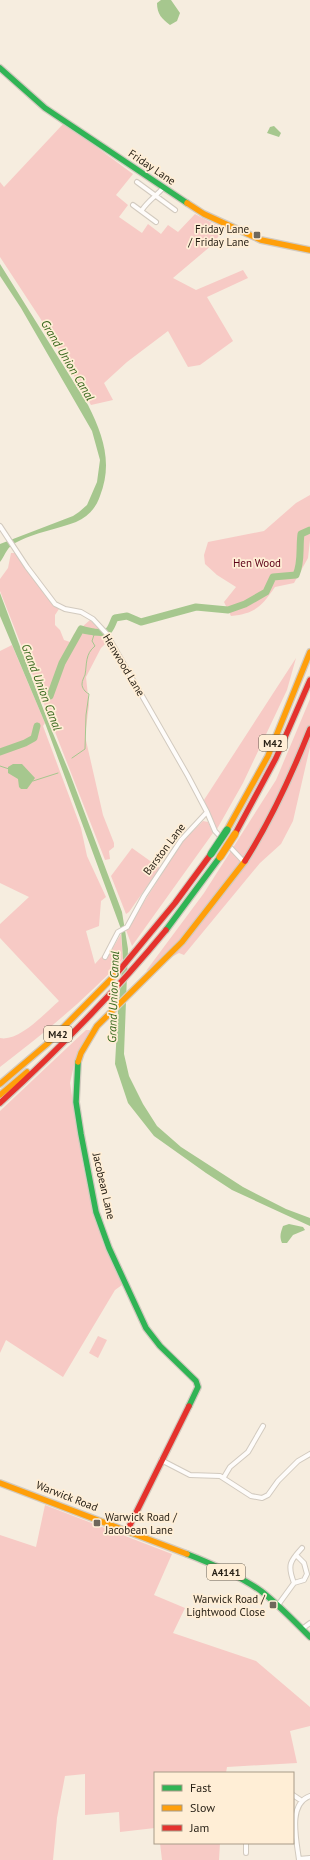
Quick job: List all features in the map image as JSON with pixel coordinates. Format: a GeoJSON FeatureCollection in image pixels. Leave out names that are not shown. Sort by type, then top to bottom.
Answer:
{"type":"FeatureCollection","features":[{"type":"Feature","properties":{"kind":"main road","name":"Friday Lane"},"geometry":{"type":"LineString","coordinates":[[0,68],[45,108],[204,214],[241,232],[279,245],[310,250]]}},
{"type":"Feature","properties":{"kind":"main road","name":"M42"},"geometry":{"type":"LineString","coordinates":[[0,1084],[52,1040],[112,979],[137,952],[178,901],[227,830],[268,756],[310,652]]}},
{"type":"Feature","properties":{"kind":"main road","name":"M42"},"geometry":{"type":"LineString","coordinates":[[0,1095],[57,1046],[91,1014],[139,962],[183,909],[220,857],[234,834],[284,742],[310,680]]}},
{"type":"Feature","properties":{"kind":"main road"},"geometry":{"type":"LineString","coordinates":[[244,862],[255,845],[296,764],[310,729]]}},
{"type":"Feature","properties":{"kind":"main road","name":"Jacobean Lane"},"geometry":{"type":"LineString","coordinates":[[127,1531],[198,1387],[196,1381],[160,1346],[146,1328],[117,1266],[96,1212],[76,1102],[77,1066],[81,1053],[98,1026],[182,942],[244,862]]}},
{"type":"Feature","properties":{"kind":"main road"},"geometry":{"type":"LineString","coordinates":[[0,1103],[31,1075],[91,1014]]}},
{"type":"Feature","properties":{"kind":"main road"},"geometry":{"type":"LineString","coordinates":[[0,1078],[76,1016]]}},
{"type":"Feature","properties":{"kind":"main road","name":"Warwick Road"},"geometry":{"type":"LineString","coordinates":[[0,1483],[207,1562],[254,1587],[278,1605],[310,1637]]}},
{"type":"Feature","properties":{"kind":"street"},"geometry":{"type":"LineString","coordinates":[[137,182],[175,210]]}},
{"type":"Feature","properties":{"kind":"street"},"geometry":{"type":"LineString","coordinates":[[142,210],[150,199],[156,196],[163,188]]}},
{"type":"Feature","properties":{"kind":"street"},"geometry":{"type":"LineString","coordinates":[[133,204],[156,222]]}},
{"type":"Feature","properties":{"kind":"street","name":"Henwood Lane"},"geometry":{"type":"LineString","coordinates":[[0,526],[27,567],[55,604],[65,609],[81,612],[93,619],[106,633],[207,812]]}},
{"type":"Feature","properties":{"kind":"street"},"geometry":{"type":"LineString","coordinates":[[207,812],[214,831],[244,862]]}},
{"type":"Feature","properties":{"kind":"street","name":"Barston Lane"},"geometry":{"type":"LineString","coordinates":[[106,957],[118,932],[127,927],[181,840],[207,812]]}},
{"type":"Feature","properties":{"kind":"street"},"geometry":{"type":"LineString","coordinates":[[224,1477],[230,1467],[248,1452],[263,1426]]}},
{"type":"Feature","properties":{"kind":"street"},"geometry":{"type":"LineString","coordinates":[[161,1460],[190,1475],[215,1475],[224,1477],[251,1496],[262,1498],[268,1495],[278,1480],[298,1461],[310,1454]]}},
{"type":"Feature","properties":{"kind":"street"},"geometry":{"type":"LineString","coordinates":[[294,1583],[290,1567],[291,1560],[302,1548]]}},
{"type":"Feature","properties":{"kind":"street"},"geometry":{"type":"LineString","coordinates":[[278,1605],[294,1583],[304,1580],[307,1574],[304,1563],[296,1555]]}},
{"type":"Feature","properties":{"kind":"street"},"geometry":{"type":"LineString","coordinates":[[302,1629],[310,1623]]}},
{"type":"Feature","properties":{"kind":"street"},"geometry":{"type":"LineString","coordinates":[[310,1796],[302,1802],[298,1809],[296,1820],[299,1859],[310,1858]]}},
{"type":"Feature","properties":{"kind":"street"},"geometry":{"type":"LineString","coordinates":[[294,1797],[302,1802]]}},
{"type":"Feature","properties":{"kind":"street"},"geometry":{"type":"LineString","coordinates":[[246,1844],[246,1853]]}},
{"type":"Feature","properties":{"kind":"green space"},"geometry":{"type":"Polygon","coordinates":[[[64,123],[133,174],[116,195],[128,205],[119,217],[142,233],[148,224],[161,234],[168,225],[178,232],[195,214],[224,229],[212,245],[173,278],[196,290],[243,270],[248,278],[207,297],[233,341],[200,365],[188,367],[168,331],[127,362],[104,383],[113,400],[91,405],[40,318],[0,257],[0,182],[4,187],[64,123]]]}},
{"type":"Feature","properties":{"kind":"green space","name":"Hen Wood"},"geometry":{"type":"Polygon","coordinates":[[[310,495],[310,540],[308,558],[294,583],[275,587],[266,600],[252,611],[231,616],[224,602],[236,587],[217,575],[205,564],[204,555],[208,542],[264,531],[296,503],[310,495]]]}},
{"type":"Feature","properties":{"kind":"green space"},"geometry":{"type":"Polygon","coordinates":[[[11,553],[16,553],[29,573],[59,609],[55,615],[55,625],[60,630],[64,640],[70,642],[74,634],[90,620],[108,641],[101,648],[86,677],[89,705],[85,736],[103,815],[114,843],[114,847],[109,851],[110,859],[105,860],[0,591],[0,579],[8,568],[11,553]]]}},
{"type":"Feature","properties":{"kind":"green space"},"geometry":{"type":"Polygon","coordinates":[[[12,645],[45,723],[43,726],[81,828],[87,856],[106,897],[101,901],[99,926],[86,931],[95,964],[103,955],[107,958],[121,934],[123,959],[64,1016],[0,1067],[0,1038],[15,1036],[31,1026],[59,1001],[0,938],[0,924],[29,897],[0,883],[0,651],[12,645]]]}},
{"type":"Feature","properties":{"kind":"green space"},"geometry":{"type":"Polygon","coordinates":[[[296,658],[287,690],[243,783],[217,829],[204,800],[296,658]]]}},
{"type":"Feature","properties":{"kind":"green space"},"geometry":{"type":"Polygon","coordinates":[[[310,699],[310,747],[293,821],[281,844],[260,863],[184,955],[179,953],[146,971],[204,893],[276,780],[310,699]]]}},
{"type":"Feature","properties":{"kind":"green space"},"geometry":{"type":"Polygon","coordinates":[[[203,821],[208,822],[213,833],[132,946],[126,930],[183,841],[203,821]]]}},
{"type":"Feature","properties":{"kind":"green space"},"geometry":{"type":"Polygon","coordinates":[[[132,848],[160,868],[129,912],[126,914],[111,876],[132,848]]]}},
{"type":"Feature","properties":{"kind":"green space"},"geometry":{"type":"Polygon","coordinates":[[[86,1030],[90,1030],[74,1065],[70,1083],[83,1166],[94,1214],[103,1243],[122,1285],[115,1290],[63,1377],[6,1340],[0,1353],[0,1111],[86,1030]]]}},
{"type":"Feature","properties":{"kind":"green space"},"geometry":{"type":"Polygon","coordinates":[[[98,1336],[107,1340],[98,1358],[89,1353],[98,1336]]]}},
{"type":"Feature","properties":{"kind":"green space"},"geometry":{"type":"Polygon","coordinates":[[[45,1505],[172,1554],[154,1595],[185,1608],[173,1633],[256,1661],[310,1707],[310,1726],[290,1731],[297,1763],[227,1767],[226,1772],[154,1772],[154,1828],[120,1832],[119,1812],[85,1815],[85,1774],[65,1776],[57,1818],[53,1860],[0,1860],[0,1535],[36,1547],[45,1505]]]}},
{"type":"Feature","properties":{"kind":"green space"},"geometry":{"type":"Polygon","coordinates":[[[160,1844],[220,1844],[219,1860],[162,1860],[160,1844]]]}},
{"type":"Feature","properties":{"kind":"shaded area"},"geometry":{"type":"Polygon","coordinates":[[[161,0],[171,0],[180,13],[177,21],[170,25],[159,13],[157,3],[161,0]]]}},
{"type":"Feature","properties":{"kind":"shaded area"},"geometry":{"type":"Polygon","coordinates":[[[274,126],[281,133],[279,137],[267,133],[270,127],[274,126]]]}},
{"type":"Feature","properties":{"kind":"shaded area"},"geometry":{"type":"Polygon","coordinates":[[[0,264],[88,405],[102,438],[106,461],[106,472],[100,496],[94,508],[88,515],[69,525],[19,541],[9,548],[0,562],[0,544],[73,516],[87,505],[97,482],[100,460],[92,431],[21,308],[0,276],[0,264]]]}},
{"type":"Feature","properties":{"kind":"shaded area"},"geometry":{"type":"Polygon","coordinates":[[[0,593],[122,912],[128,949],[124,1054],[129,1076],[143,1104],[157,1126],[181,1147],[243,1187],[286,1209],[310,1218],[310,1226],[232,1190],[206,1173],[154,1136],[128,1103],[115,1064],[123,959],[121,929],[45,723],[0,616],[0,593]]]}},
{"type":"Feature","properties":{"kind":"shaded area"},"geometry":{"type":"Polygon","coordinates":[[[13,764],[22,764],[35,778],[27,789],[21,789],[19,787],[18,779],[8,773],[8,767],[13,764]]]}},
{"type":"Feature","properties":{"kind":"shaded area"},"geometry":{"type":"Polygon","coordinates":[[[289,1224],[303,1227],[305,1230],[293,1235],[287,1243],[282,1243],[280,1236],[283,1226],[289,1224]]]}},
{"type":"Feature","properties":{"kind":"waterway","name":"Grand Union Canal"},"geometry":{"type":"LineString","coordinates":[[50,696],[62,663],[81,629],[94,632],[107,632],[109,631],[115,618],[127,616],[141,622],[196,607],[228,610],[245,604],[266,592],[273,577],[296,575],[300,560],[301,534],[310,530]]}},
{"type":"Feature","properties":{"kind":"waterway"},"geometry":{"type":"LineString","coordinates":[[72,758],[85,749],[86,715],[89,694],[83,688],[82,683],[88,656],[95,646],[92,641],[95,632]]}},
{"type":"Feature","properties":{"kind":"waterway"},"geometry":{"type":"LineString","coordinates":[[0,752],[34,738],[37,726]]}},
{"type":"Feature","properties":{"kind":"waterway"},"geometry":{"type":"LineString","coordinates":[[0,766],[9,769]]}},
{"type":"Feature","properties":{"kind":"waterway"},"geometry":{"type":"LineString","coordinates":[[33,781],[58,773]]}},
{"type":"Feature","properties":{"kind":"traffic: fast"},"geometry":{"type":"LineString","coordinates":[[0,68],[45,108],[187,203]]}},
{"type":"Feature","properties":{"kind":"traffic: fast"},"geometry":{"type":"LineString","coordinates":[[211,854],[227,830]]}},
{"type":"Feature","properties":{"kind":"traffic: fast"},"geometry":{"type":"LineString","coordinates":[[166,930],[220,857]]}},
{"type":"Feature","properties":{"kind":"traffic: fast"},"geometry":{"type":"LineString","coordinates":[[78,1062],[76,1102],[96,1212],[109,1248],[146,1328],[160,1346],[196,1381],[198,1387],[189,1406]]}},
{"type":"Feature","properties":{"kind":"traffic: fast"},"geometry":{"type":"LineString","coordinates":[[187,1554],[225,1571],[261,1591],[280,1607],[310,1637]]}},
{"type":"Feature","properties":{"kind":"traffic: slow"},"geometry":{"type":"LineString","coordinates":[[187,203],[204,214],[261,240],[310,250]]}},
{"type":"Feature","properties":{"kind":"traffic: slow"},"geometry":{"type":"LineString","coordinates":[[227,830],[268,756],[310,652]]}},
{"type":"Feature","properties":{"kind":"traffic: slow"},"geometry":{"type":"LineString","coordinates":[[220,857],[235,834]]}},
{"type":"Feature","properties":{"kind":"traffic: slow"},"geometry":{"type":"LineString","coordinates":[[78,1062],[81,1053],[97,1026],[182,942],[245,861]]}},
{"type":"Feature","properties":{"kind":"traffic: slow"},"geometry":{"type":"LineString","coordinates":[[0,1084],[47,1044],[118,972]]}},
{"type":"Feature","properties":{"kind":"traffic: slow"},"geometry":{"type":"LineString","coordinates":[[0,1095],[27,1072]]}},
{"type":"Feature","properties":{"kind":"traffic: slow"},"geometry":{"type":"LineString","coordinates":[[0,1483],[187,1554]]}},
{"type":"Feature","properties":{"kind":"traffic: jam"},"geometry":{"type":"LineString","coordinates":[[235,834],[276,758],[310,680]]}},
{"type":"Feature","properties":{"kind":"traffic: jam"},"geometry":{"type":"LineString","coordinates":[[245,861],[264,829],[296,763],[310,729]]}},
{"type":"Feature","properties":{"kind":"traffic: jam"},"geometry":{"type":"LineString","coordinates":[[118,972],[175,903],[211,854]]}},
{"type":"Feature","properties":{"kind":"traffic: jam"},"geometry":{"type":"LineString","coordinates":[[0,1103],[86,1020],[127,976],[166,930]]}},
{"type":"Feature","properties":{"kind":"traffic: jam"},"geometry":{"type":"LineString","coordinates":[[127,1531],[189,1406]]}},
{"type":"Feature","properties":{"kind":"place","name":"Friday Lane / Friday Lane"},"geometry":{"type":"Point","coordinates":[257,235]}},
{"type":"Feature","properties":{"kind":"place","name":"Warwick Road / Jacobean Lane"},"geometry":{"type":"Point","coordinates":[97,1523]}},
{"type":"Feature","properties":{"kind":"place","name":"Warwick Road / Lightwood Close"},"geometry":{"type":"Point","coordinates":[273,1605]}}]}
